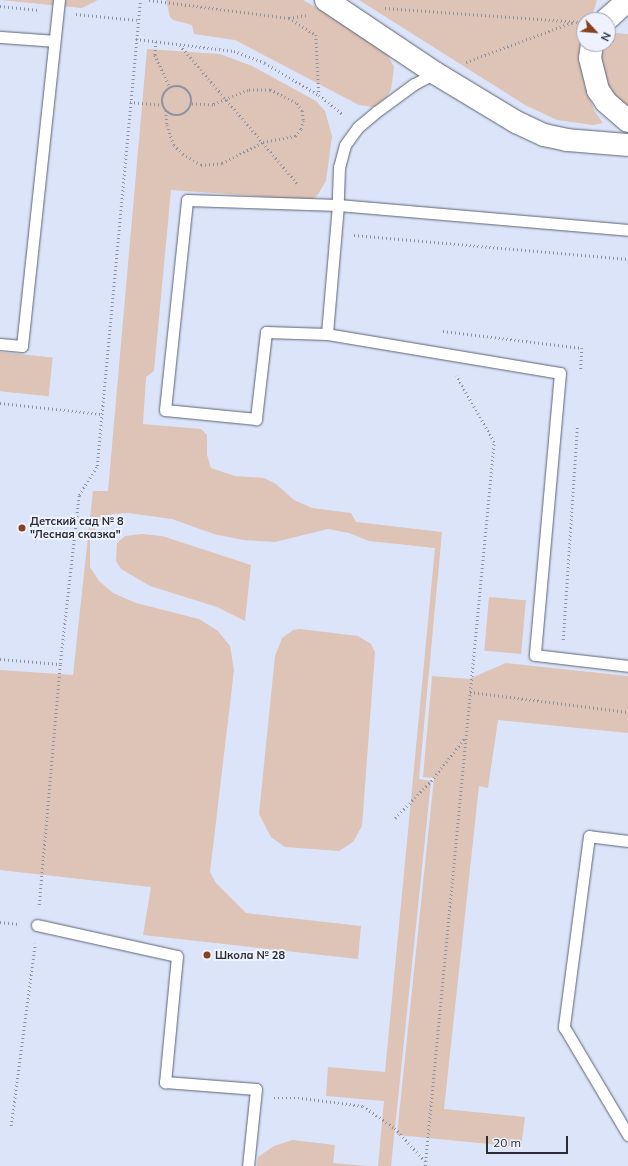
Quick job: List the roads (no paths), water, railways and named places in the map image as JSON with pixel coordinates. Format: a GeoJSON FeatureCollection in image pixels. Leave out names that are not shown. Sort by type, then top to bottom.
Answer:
{"type":"FeatureCollection","features":[{"type":"Feature","properties":{"kind":"main road"},"geometry":{"type":"LineString","coordinates":[[613,12],[628,0]]}},
{"type":"Feature","properties":{"kind":"main road"},"geometry":{"type":"LineString","coordinates":[[333,4],[435,73],[510,119],[544,135],[567,140],[628,145]]}},
{"type":"Feature","properties":{"kind":"main road"},"geometry":{"type":"LineString","coordinates":[[591,52],[590,58],[598,90],[606,102],[628,121]]}},
{"type":"Feature","properties":{"kind":"lane"},"geometry":{"type":"LineString","coordinates":[[0,344],[22,346],[58,0]]}},
{"type":"Feature","properties":{"kind":"lane"},"geometry":{"type":"LineString","coordinates":[[0,37],[54,41]]}},
{"type":"Feature","properties":{"kind":"lane"},"geometry":{"type":"LineString","coordinates":[[327,334],[338,205],[339,168],[345,145],[358,127],[414,84],[435,73]]}},
{"type":"Feature","properties":{"kind":"lane"},"geometry":{"type":"LineString","coordinates":[[628,230],[338,205],[187,200],[165,410],[256,419],[266,332],[327,334],[560,373],[536,655],[628,666]]}},
{"type":"Feature","properties":{"kind":"lane"},"geometry":{"type":"LineString","coordinates":[[628,841],[589,836],[564,1027],[628,1135]]}},
{"type":"Feature","properties":{"kind":"lane"},"geometry":{"type":"LineString","coordinates":[[37,925],[177,956],[165,1082],[256,1089],[248,1166]]}},
{"type":"Feature","properties":{"kind":"place","name":"Детский сад № 8 \"Лесная сказка\""},"geometry":{"type":"Point","coordinates":[22,528]}},
{"type":"Feature","properties":{"kind":"place","name":"Школа № 28"},"geometry":{"type":"Point","coordinates":[207,955]}}]}
